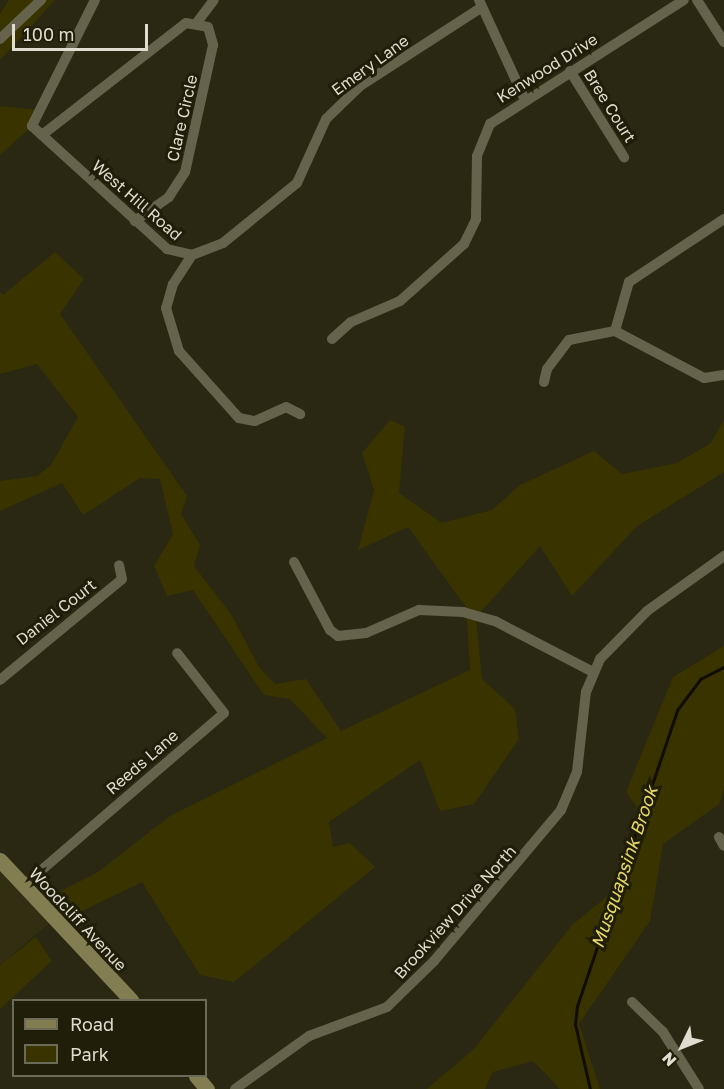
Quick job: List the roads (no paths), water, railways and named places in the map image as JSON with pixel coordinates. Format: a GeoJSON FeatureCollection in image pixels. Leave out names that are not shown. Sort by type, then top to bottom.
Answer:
{"type":"FeatureCollection","features":[{"type":"Feature","properties":{"kind":"main road","name":"Woodcliff Avenue"},"geometry":{"type":"LineString","coordinates":[[0,860],[130,999]]}},
{"type":"Feature","properties":{"kind":"main road"},"geometry":{"type":"LineString","coordinates":[[197,1077],[207,1089]]}},
{"type":"Feature","properties":{"kind":"street"},"geometry":{"type":"LineString","coordinates":[[0,39],[41,0]]}},
{"type":"Feature","properties":{"kind":"street"},"geometry":{"type":"LineString","coordinates":[[95,0],[32,126],[42,135],[186,23],[198,21],[214,0]]}},
{"type":"Feature","properties":{"kind":"street","name":"Kenwood Drive"},"geometry":{"type":"LineString","coordinates":[[332,339],[351,322],[400,301],[464,244],[479,206],[479,144],[490,124],[684,0]]}},
{"type":"Feature","properties":{"kind":"street"},"geometry":{"type":"LineString","coordinates":[[697,0],[724,42]]}},
{"type":"Feature","properties":{"kind":"street"},"geometry":{"type":"LineString","coordinates":[[481,4],[525,100]]}},
{"type":"Feature","properties":{"kind":"street","name":"Emery Lane"},"geometry":{"type":"LineString","coordinates":[[192,255],[223,243],[297,183],[326,119],[360,86],[481,4]]}},
{"type":"Feature","properties":{"kind":"street","name":"Clare Circle"},"geometry":{"type":"LineString","coordinates":[[135,221],[169,197],[185,172],[213,45],[212,32],[198,21]]}},
{"type":"Feature","properties":{"kind":"street","name":"Bree Court"},"geometry":{"type":"LineString","coordinates":[[570,71],[624,157]]}},
{"type":"Feature","properties":{"kind":"street","name":"West Hill Road"},"geometry":{"type":"LineString","coordinates":[[42,135],[167,249],[192,255],[173,284],[166,308],[179,351],[239,418],[255,421],[286,407],[300,414]]}},
{"type":"Feature","properties":{"kind":"street"},"geometry":{"type":"LineString","coordinates":[[615,331],[629,282],[724,219]]}},
{"type":"Feature","properties":{"kind":"street"},"geometry":{"type":"LineString","coordinates":[[544,382],[547,369],[569,340],[615,331],[704,378],[724,375]]}},
{"type":"Feature","properties":{"kind":"street"},"geometry":{"type":"LineString","coordinates":[[294,562],[330,630],[338,636],[366,633],[419,610],[463,612],[495,621],[593,672],[609,647],[647,611],[724,556]]}},
{"type":"Feature","properties":{"kind":"street","name":"Daniel Court"},"geometry":{"type":"LineString","coordinates":[[0,680],[122,579],[119,565]]}},
{"type":"Feature","properties":{"kind":"street","name":"Reeds Lane"},"geometry":{"type":"LineString","coordinates":[[23,886],[224,713],[177,653]]}},
{"type":"Feature","properties":{"kind":"street","name":"Brookview Drive North"},"geometry":{"type":"LineString","coordinates":[[235,1089],[302,1040],[387,1007],[484,904],[552,825],[570,791],[593,672]]}},
{"type":"Feature","properties":{"kind":"street"},"geometry":{"type":"LineString","coordinates":[[632,1002],[663,1032],[699,1089]]}},
{"type":"Feature","properties":{"kind":"waterway","name":"Musquapsink Brook"},"geometry":{"type":"LineString","coordinates":[[590,1089],[575,1024],[577,1006],[677,710],[700,679],[724,667]]}}]}
